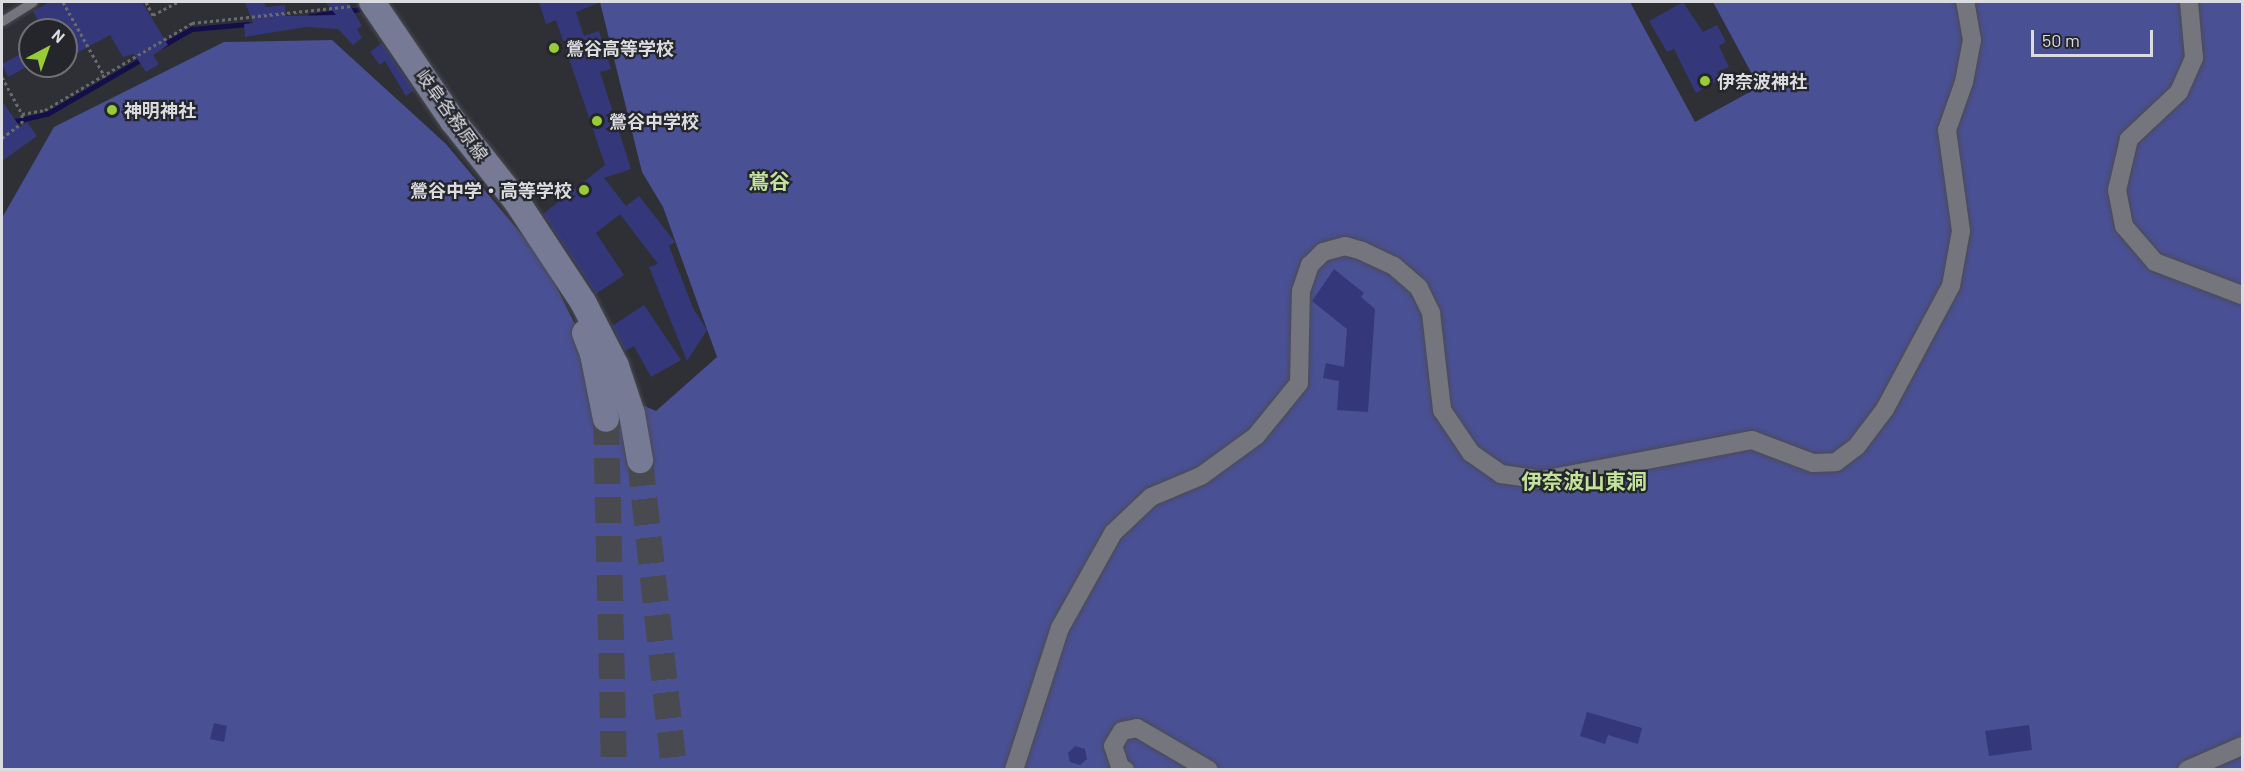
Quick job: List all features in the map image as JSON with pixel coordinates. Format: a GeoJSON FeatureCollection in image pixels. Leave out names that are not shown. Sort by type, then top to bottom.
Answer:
{"type":"FeatureCollection","features":[{"type":"Feature","properties":{"kind":"main road","name":"岐阜各務原線"},"geometry":{"type":"LineString","coordinates":[[373,2],[453,121],[555,257],[616,366],[632,414],[640,460]]}},
{"type":"Feature","properties":{"kind":"main road","name":"岐阜各務原線"},"geometry":{"type":"LineString","coordinates":[[555,257],[593,354],[606,418]]}},
{"type":"Feature","properties":{"kind":"street"},"geometry":{"type":"LineString","coordinates":[[1014,770],[1060,628],[1113,533],[1151,497],[1201,476],[1256,436],[1299,383],[1302,291],[1310,265],[1323,252],[1345,246],[1362,251],[1394,266],[1419,288],[1431,313],[1442,410],[1471,453],[1501,474],[1542,480],[1752,440],[1813,463],[1836,462],[1857,446],[1885,409],[1951,286],[1961,231],[1947,130],[1964,82],[1972,40],[1965,2]]}},
{"type":"Feature","properties":{"kind":"street"},"geometry":{"type":"LineString","coordinates":[[2189,2],[2194,58],[2180,92],[2129,139],[2117,190],[2124,226],[2156,262],[2242,295]]}},
{"type":"Feature","properties":{"kind":"street"},"geometry":{"type":"LineString","coordinates":[[1125,770],[1120,768],[1113,746],[1122,731],[1137,728],[1209,770]]}},
{"type":"Feature","properties":{"kind":"street"},"geometry":{"type":"LineString","coordinates":[[2187,770],[2242,746]]}},
{"type":"Feature","properties":{"kind":"lane"},"geometry":{"type":"LineString","coordinates":[[2,21],[33,2]]}},
{"type":"Feature","properties":{"kind":"path"},"geometry":{"type":"LineString","coordinates":[[63,2],[105,77]]}},
{"type":"Feature","properties":{"kind":"path"},"geometry":{"type":"LineString","coordinates":[[147,2],[153,15],[177,2]]}},
{"type":"Feature","properties":{"kind":"path"},"geometry":{"type":"LineString","coordinates":[[22,114],[45,110],[105,77],[170,33],[192,23],[373,2]]}},
{"type":"Feature","properties":{"kind":"path"},"geometry":{"type":"LineString","coordinates":[[2,77],[22,114],[22,123],[2,138]]}},
{"type":"Feature","properties":{"kind":"shaded area"},"geometry":{"type":"Polygon","coordinates":[[[600,2],[1630,2],[1695,122],[1759,87],[1713,2],[2242,2],[2242,769],[2,770],[2,218],[54,127],[224,42],[332,40],[446,144],[544,261],[607,390],[656,411],[717,357],[663,207],[642,172],[600,2]]]}},
{"type":"Feature","properties":{"kind":"building"},"geometry":{"type":"Polygon","coordinates":[[[49,2],[142,2],[168,45],[153,55],[159,64],[146,72],[134,54],[123,57],[110,35],[78,52],[78,18],[37,18],[33,11],[49,2]]]}},
{"type":"Feature","properties":{"kind":"building"},"geometry":{"type":"Polygon","coordinates":[[[245,2],[264,2],[266,7],[285,5],[286,16],[336,15],[325,2],[348,2],[362,26],[357,29],[362,38],[353,45],[338,29],[306,27],[245,37],[244,24],[253,23],[245,2]]]}},
{"type":"Feature","properties":{"kind":"building"},"geometry":{"type":"Polygon","coordinates":[[[539,2],[601,2],[576,12],[584,36],[599,31],[611,69],[600,72],[631,169],[604,178],[626,206],[639,196],[675,242],[669,246],[693,308],[707,330],[687,361],[649,267],[658,264],[620,214],[596,233],[624,275],[596,294],[543,214],[605,165],[556,20],[546,24],[539,2]]]}},
{"type":"Feature","properties":{"kind":"building"},"geometry":{"type":"Polygon","coordinates":[[[1683,2],[1703,32],[1717,25],[1726,42],[1719,46],[1729,67],[1717,72],[1721,79],[1696,93],[1674,49],[1667,52],[1649,21],[1683,2]]]}},
{"type":"Feature","properties":{"kind":"building"},"geometry":{"type":"Polygon","coordinates":[[[382,43],[414,90],[406,96],[385,61],[380,65],[370,52],[382,43]]]}},
{"type":"Feature","properties":{"kind":"building"},"geometry":{"type":"Polygon","coordinates":[[[18,55],[18,72],[8,77],[2,64],[18,55]]]}},
{"type":"Feature","properties":{"kind":"building"},"geometry":{"type":"Polygon","coordinates":[[[2,101],[20,127],[27,122],[37,136],[2,161],[2,101]]]}},
{"type":"Feature","properties":{"kind":"building"},"geometry":{"type":"Polygon","coordinates":[[[1334,269],[1364,293],[1361,297],[1375,309],[1368,412],[1337,410],[1339,381],[1323,378],[1326,363],[1344,367],[1347,329],[1312,301],[1334,269]]]}},
{"type":"Feature","properties":{"kind":"building"},"geometry":{"type":"Polygon","coordinates":[[[644,305],[681,360],[651,377],[634,346],[625,351],[612,326],[644,305]]]}},
{"type":"Feature","properties":{"kind":"building"},"geometry":{"type":"Polygon","coordinates":[[[1587,712],[1642,728],[1638,744],[1608,735],[1605,744],[1580,736],[1587,712]]]}},
{"type":"Feature","properties":{"kind":"building"},"geometry":{"type":"Polygon","coordinates":[[[214,723],[227,726],[224,742],[210,739],[214,723]]]}},
{"type":"Feature","properties":{"kind":"building"},"geometry":{"type":"Polygon","coordinates":[[[2029,725],[2032,750],[1989,756],[1985,731],[2029,725]]]}},
{"type":"Feature","properties":{"kind":"building"},"geometry":{"type":"Polygon","coordinates":[[[1075,746],[1085,749],[1087,759],[1080,765],[1070,762],[1068,753],[1075,746]]]}},
{"type":"Feature","properties":{"kind":"waterway"},"geometry":{"type":"LineString","coordinates":[[348,11],[361,9]]}},
{"type":"Feature","properties":{"kind":"waterway"},"geometry":{"type":"LineString","coordinates":[[310,16],[340,12]]}},
{"type":"Feature","properties":{"kind":"waterway"},"geometry":{"type":"LineString","coordinates":[[162,46],[192,29],[248,24]]}},
{"type":"Feature","properties":{"kind":"waterway"},"geometry":{"type":"LineString","coordinates":[[2,131],[16,121],[47,114],[142,59]]}},
{"type":"Feature","properties":{"kind":"tunnel"},"geometry":{"type":"LineString","coordinates":[[606,419],[614,770]]}},
{"type":"Feature","properties":{"kind":"tunnel"},"geometry":{"type":"LineString","coordinates":[[640,460],[674,770]]}},
{"type":"Feature","properties":{"kind":"place","name":"鶯谷高等学校"},"geometry":{"type":"Point","coordinates":[554,48]}},
{"type":"Feature","properties":{"kind":"place","name":"伊奈波神社"},"geometry":{"type":"Point","coordinates":[1705,81]}},
{"type":"Feature","properties":{"kind":"place","name":"神明神社"},"geometry":{"type":"Point","coordinates":[112,110]}},
{"type":"Feature","properties":{"kind":"place","name":"鶯谷中学校"},"geometry":{"type":"Point","coordinates":[597,121]}},
{"type":"Feature","properties":{"kind":"place","name":"鶯谷中学・高等学校"},"geometry":{"type":"Point","coordinates":[584,190]}},
{"type":"Feature","properties":{"kind":"district","name":"鴬谷"},"geometry":{"type":"Point","coordinates":[769,181]}},
{"type":"Feature","properties":{"kind":"district","name":"伊奈波山東洞"},"geometry":{"type":"Point","coordinates":[1584,481]}}]}
